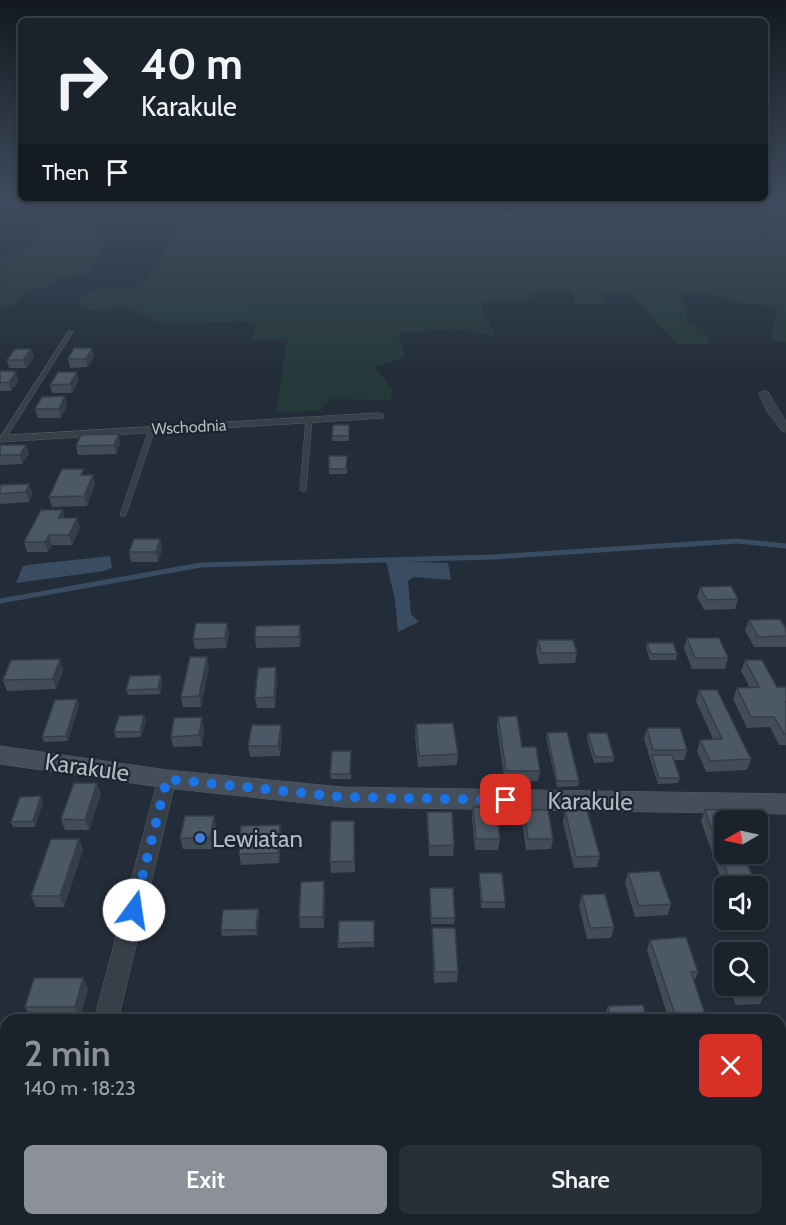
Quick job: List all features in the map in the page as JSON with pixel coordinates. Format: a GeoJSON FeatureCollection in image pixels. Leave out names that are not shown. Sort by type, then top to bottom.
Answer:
{"type":"FeatureCollection","features":[{"type":"Feature","properties":{"kind":"street"},"geometry":{"type":"LineString","coordinates":[[764,394],[786,429]]}},
{"type":"Feature","properties":{"kind":"street","name":"Wschodnia"},"geometry":{"type":"LineString","coordinates":[[1,439],[379,416]]}},
{"type":"Feature","properties":{"kind":"street","name":"Karakule"},"geometry":{"type":"LineString","coordinates":[[0,755],[167,779],[342,797],[786,804]]}},
{"type":"Feature","properties":{"kind":"street"},"geometry":{"type":"LineString","coordinates":[[108,1014],[167,779]]}},
{"type":"Feature","properties":{"kind":"lane"},"geometry":{"type":"LineString","coordinates":[[1,439],[71,332]]}},
{"type":"Feature","properties":{"kind":"lane"},"geometry":{"type":"LineString","coordinates":[[303,490],[309,420]]}},
{"type":"Feature","properties":{"kind":"lane"},"geometry":{"type":"LineString","coordinates":[[123,515],[152,429]]}},
{"type":"Feature","properties":{"kind":"green space"},"geometry":{"type":"Polygon","coordinates":[[[1,259],[96,259],[87,276],[56,278],[47,288],[32,288],[6,309],[0,309],[1,259]]]}},
{"type":"Feature","properties":{"kind":"green space"},"geometry":{"type":"Polygon","coordinates":[[[159,259],[786,259],[786,342],[770,341],[778,307],[734,302],[708,294],[677,293],[688,310],[686,323],[704,331],[711,344],[677,344],[627,292],[603,294],[609,303],[575,304],[571,292],[531,292],[532,298],[479,303],[496,337],[457,329],[398,333],[405,357],[375,367],[392,389],[391,400],[331,399],[318,411],[276,412],[287,340],[253,341],[255,324],[243,321],[174,324],[155,321],[125,306],[100,311],[78,308],[80,295],[100,289],[139,290],[159,259]]]}},
{"type":"Feature","properties":{"kind":"water"},"geometry":{"type":"Polygon","coordinates":[[[110,556],[112,568],[104,571],[16,583],[23,566],[110,556]]]}},
{"type":"Feature","properties":{"kind":"water"},"geometry":{"type":"Polygon","coordinates":[[[386,561],[448,563],[451,580],[414,577],[408,581],[411,614],[419,622],[398,632],[395,600],[386,561]]]}},
{"type":"Feature","properties":{"kind":"building"},"geometry":{"type":"Polygon","coordinates":[[[74,348],[92,348],[86,359],[68,359],[74,348]]]}},
{"type":"Feature","properties":{"kind":"building"},"geometry":{"type":"Polygon","coordinates":[[[15,349],[31,349],[23,360],[7,360],[15,349]]]}},
{"type":"Feature","properties":{"kind":"building"},"geometry":{"type":"Polygon","coordinates":[[[0,371],[16,371],[14,373],[16,373],[9,382],[0,383],[0,371]]]}},
{"type":"Feature","properties":{"kind":"building"},"geometry":{"type":"Polygon","coordinates":[[[58,372],[77,372],[70,384],[50,385],[58,372]]]}},
{"type":"Feature","properties":{"kind":"building"},"geometry":{"type":"Polygon","coordinates":[[[65,396],[59,409],[35,409],[42,397],[65,396]]]}},
{"type":"Feature","properties":{"kind":"building"},"geometry":{"type":"Polygon","coordinates":[[[333,425],[349,425],[349,436],[332,436],[333,425]]]}},
{"type":"Feature","properties":{"kind":"building"},"geometry":{"type":"Polygon","coordinates":[[[119,434],[114,445],[76,446],[81,435],[119,434]]]}},
{"type":"Feature","properties":{"kind":"building"},"geometry":{"type":"Polygon","coordinates":[[[0,445],[26,445],[20,455],[0,455],[0,445]]]}},
{"type":"Feature","properties":{"kind":"building"},"geometry":{"type":"Polygon","coordinates":[[[329,456],[347,456],[346,469],[329,469],[329,456]]]}},
{"type":"Feature","properties":{"kind":"building"},"geometry":{"type":"Polygon","coordinates":[[[62,469],[84,469],[81,475],[93,475],[84,496],[49,497],[62,469]]]}},
{"type":"Feature","properties":{"kind":"building"},"geometry":{"type":"Polygon","coordinates":[[[29,484],[26,492],[0,494],[0,485],[29,484]]]}},
{"type":"Feature","properties":{"kind":"building"},"geometry":{"type":"Polygon","coordinates":[[[41,510],[63,510],[58,518],[77,518],[69,535],[49,535],[45,542],[24,542],[41,510]]]}},
{"type":"Feature","properties":{"kind":"building"},"geometry":{"type":"Polygon","coordinates":[[[134,539],[160,539],[156,552],[129,552],[134,539]]]}},
{"type":"Feature","properties":{"kind":"building"},"geometry":{"type":"Polygon","coordinates":[[[731,586],[738,599],[707,600],[700,587],[731,586]]]}},
{"type":"Feature","properties":{"kind":"building"},"geometry":{"type":"Polygon","coordinates":[[[780,619],[786,629],[786,636],[758,637],[749,620],[780,619]]]}},
{"type":"Feature","properties":{"kind":"building"},"geometry":{"type":"Polygon","coordinates":[[[196,623],[227,623],[225,638],[193,639],[196,623]]]}},
{"type":"Feature","properties":{"kind":"building"},"geometry":{"type":"Polygon","coordinates":[[[300,625],[299,637],[255,637],[256,626],[300,625]]]}},
{"type":"Feature","properties":{"kind":"building"},"geometry":{"type":"Polygon","coordinates":[[[687,638],[719,638],[728,658],[695,658],[687,638]]]}},
{"type":"Feature","properties":{"kind":"building"},"geometry":{"type":"Polygon","coordinates":[[[538,640],[573,640],[577,653],[541,653],[538,640]]]}},
{"type":"Feature","properties":{"kind":"building"},"geometry":{"type":"Polygon","coordinates":[[[647,643],[673,643],[677,654],[651,654],[647,643]]]}},
{"type":"Feature","properties":{"kind":"building"},"geometry":{"type":"Polygon","coordinates":[[[190,657],[207,657],[199,696],[181,697],[190,657]]]}},
{"type":"Feature","properties":{"kind":"building"},"geometry":{"type":"Polygon","coordinates":[[[60,659],[53,679],[3,680],[11,660],[60,659]]]}},
{"type":"Feature","properties":{"kind":"building"},"geometry":{"type":"Polygon","coordinates":[[[745,660],[762,660],[777,687],[786,687],[786,734],[774,717],[751,717],[737,688],[759,687],[745,660]]]}},
{"type":"Feature","properties":{"kind":"building"},"geometry":{"type":"Polygon","coordinates":[[[276,667],[274,697],[255,698],[258,668],[276,667]]]}},
{"type":"Feature","properties":{"kind":"building"},"geometry":{"type":"Polygon","coordinates":[[[161,675],[158,689],[126,690],[130,676],[161,675]]]}},
{"type":"Feature","properties":{"kind":"building"},"geometry":{"type":"Polygon","coordinates":[[[699,690],[717,690],[751,759],[710,761],[700,740],[722,739],[699,690]]]}},
{"type":"Feature","properties":{"kind":"building"},"geometry":{"type":"Polygon","coordinates":[[[77,699],[66,736],[42,737],[55,700],[77,699]]]}},
{"type":"Feature","properties":{"kind":"building"},"geometry":{"type":"Polygon","coordinates":[[[144,715],[140,732],[114,732],[119,716],[144,715]]]}},
{"type":"Feature","properties":{"kind":"building"},"geometry":{"type":"Polygon","coordinates":[[[517,716],[522,747],[536,747],[540,771],[506,771],[498,717],[517,716]]]}},
{"type":"Feature","properties":{"kind":"building"},"geometry":{"type":"Polygon","coordinates":[[[202,717],[199,735],[171,737],[174,718],[202,717]]]}},
{"type":"Feature","properties":{"kind":"building"},"geometry":{"type":"Polygon","coordinates":[[[453,723],[458,754],[419,756],[416,724],[453,723]]]}},
{"type":"Feature","properties":{"kind":"building"},"geometry":{"type":"Polygon","coordinates":[[[252,725],[281,725],[278,746],[248,746],[252,725]]]}},
{"type":"Feature","properties":{"kind":"building"},"geometry":{"type":"Polygon","coordinates":[[[647,728],[680,728],[687,750],[653,750],[647,728]]]}},
{"type":"Feature","properties":{"kind":"building"},"geometry":{"type":"Polygon","coordinates":[[[567,732],[579,781],[557,781],[547,733],[567,732]]]}},
{"type":"Feature","properties":{"kind":"building"},"geometry":{"type":"Polygon","coordinates":[[[588,733],[607,733],[614,757],[595,757],[588,733]]]}},
{"type":"Feature","properties":{"kind":"building"},"geometry":{"type":"Polygon","coordinates":[[[332,751],[351,751],[350,774],[330,774],[332,751]]]}},
{"type":"Feature","properties":{"kind":"building"},"geometry":{"type":"Polygon","coordinates":[[[652,755],[672,755],[680,778],[659,778],[652,755]]]}},
{"type":"Feature","properties":{"kind":"building"},"geometry":{"type":"Polygon","coordinates":[[[74,783],[97,783],[85,820],[61,819],[74,783]]]}},
{"type":"Feature","properties":{"kind":"building"},"geometry":{"type":"Polygon","coordinates":[[[41,796],[33,821],[11,822],[20,797],[41,796]]]}},
{"type":"Feature","properties":{"kind":"building"},"geometry":{"type":"Polygon","coordinates":[[[473,807],[496,807],[500,839],[476,839],[473,807]]]}},
{"type":"Feature","properties":{"kind":"building"},"geometry":{"type":"Polygon","coordinates":[[[741,809],[741,810],[714,810],[714,835],[705,810],[741,809]]]}},
{"type":"Feature","properties":{"kind":"building"},"geometry":{"type":"Polygon","coordinates":[[[524,810],[548,810],[553,839],[528,839],[524,810]]]}},
{"type":"Feature","properties":{"kind":"building"},"geometry":{"type":"Polygon","coordinates":[[[587,810],[600,856],[576,857],[565,811],[587,810]]]}},
{"type":"Feature","properties":{"kind":"building"},"geometry":{"type":"Polygon","coordinates":[[[427,812],[452,812],[454,845],[429,846],[427,812]]]}},
{"type":"Feature","properties":{"kind":"building"},"geometry":{"type":"Polygon","coordinates":[[[185,816],[214,816],[210,838],[180,838],[185,816]]]}},
{"type":"Feature","properties":{"kind":"building"},"geometry":{"type":"Polygon","coordinates":[[[331,821],[354,821],[354,861],[330,862],[331,821]]]}},
{"type":"Feature","properties":{"kind":"building"},"geometry":{"type":"Polygon","coordinates":[[[280,825],[278,853],[239,854],[241,826],[280,825]]]}},
{"type":"Feature","properties":{"kind":"building"},"geometry":{"type":"Polygon","coordinates":[[[51,839],[79,839],[60,896],[31,896],[51,839]]]}},
{"type":"Feature","properties":{"kind":"building"},"geometry":{"type":"Polygon","coordinates":[[[724,864],[747,864],[752,876],[729,876],[724,864]]]}},
{"type":"Feature","properties":{"kind":"building"},"geometry":{"type":"Polygon","coordinates":[[[659,871],[671,904],[639,906],[628,873],[659,871]]]}},
{"type":"Feature","properties":{"kind":"building"},"geometry":{"type":"Polygon","coordinates":[[[479,873],[502,873],[505,902],[482,902],[479,873]]]}},
{"type":"Feature","properties":{"kind":"building"},"geometry":{"type":"Polygon","coordinates":[[[324,881],[323,917],[299,917],[301,882],[324,881]]]}},
{"type":"Feature","properties":{"kind":"building"},"geometry":{"type":"Polygon","coordinates":[[[430,888],[453,888],[455,918],[431,918],[430,888]]]}},
{"type":"Feature","properties":{"kind":"building"},"geometry":{"type":"Polygon","coordinates":[[[605,894],[614,927],[590,928],[582,895],[605,894]]]}},
{"type":"Feature","properties":{"kind":"building"},"geometry":{"type":"Polygon","coordinates":[[[258,909],[256,930],[221,930],[223,910],[258,909]]]}},
{"type":"Feature","properties":{"kind":"building"},"geometry":{"type":"Polygon","coordinates":[[[339,921],[374,921],[374,942],[338,943],[339,921]]]}},
{"type":"Feature","properties":{"kind":"building"},"geometry":{"type":"Polygon","coordinates":[[[432,928],[455,928],[458,972],[435,972],[432,928]]]}},
{"type":"Feature","properties":{"kind":"building"},"geometry":{"type":"Polygon","coordinates":[[[686,937],[698,972],[691,972],[705,1014],[675,1014],[650,940],[686,937]]]}},
{"type":"Feature","properties":{"kind":"building"},"geometry":{"type":"Polygon","coordinates":[[[34,978],[83,978],[75,1007],[25,1007],[34,978]]]}},
{"type":"Feature","properties":{"kind":"building"},"geometry":{"type":"Polygon","coordinates":[[[643,1005],[645,1014],[610,1014],[608,1006],[643,1005]]]}},
{"type":"Feature","properties":{"kind":"waterway"},"geometry":{"type":"LineString","coordinates":[[0,601],[201,565],[494,557],[737,541],[786,546]]}},
{"type":"Feature","properties":{"kind":"place","name":"Lewiatan"},"geometry":{"type":"Point","coordinates":[200,838]}},
{"type":"Feature","properties":{"kind":"route"},"geometry":{"type":"LineString","coordinates":[[134,910],[167,779],[342,797],[506,800]]}}]}
